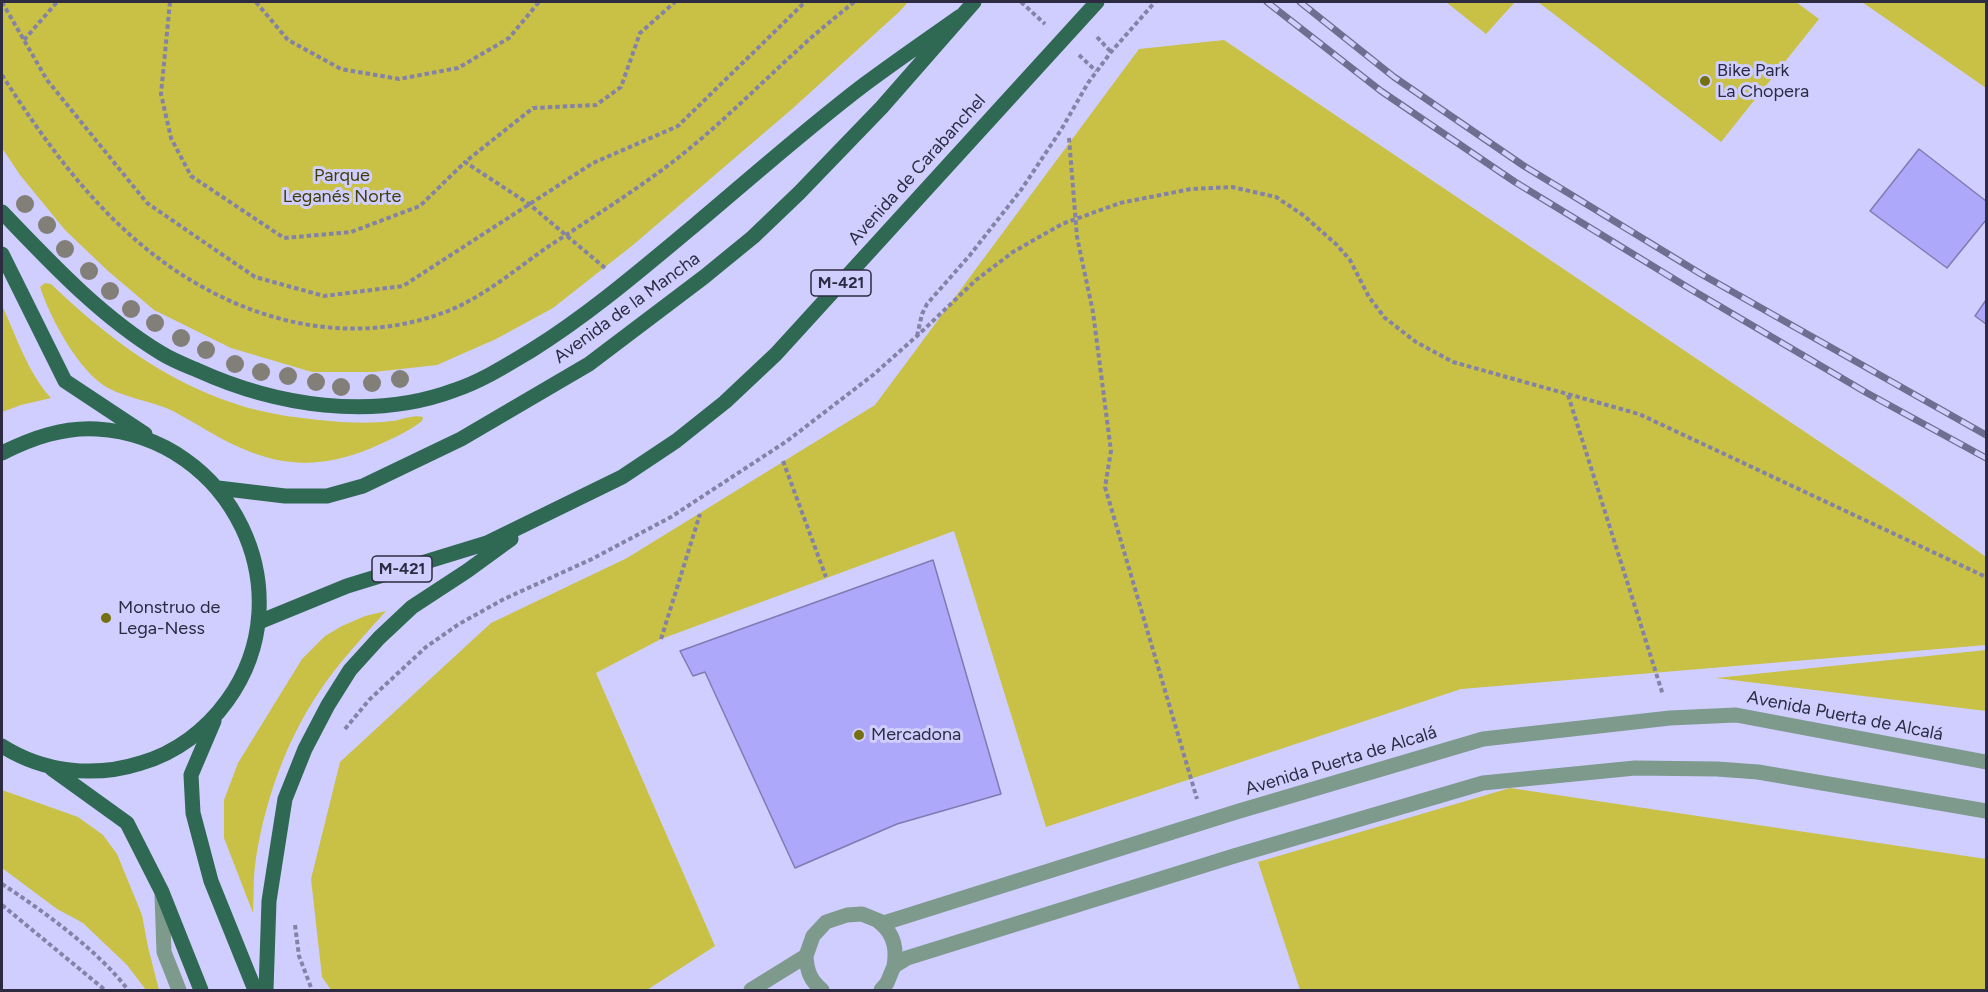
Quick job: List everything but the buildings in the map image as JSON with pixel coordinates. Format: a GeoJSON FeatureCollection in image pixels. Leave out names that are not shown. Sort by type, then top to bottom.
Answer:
{"type":"FeatureCollection","features":[{"type":"Feature","properties":{"kind":"main road","name":"Avenida de la Mancha"},"geometry":{"type":"LineString","coordinates":[[218,488],[285,496],[327,496],[363,486],[461,439],[590,364],[704,277],[753,237],[799,194],[882,107],[974,2]]}},
{"type":"Feature","properties":{"kind":"main road","name":"Avenida de Carabanchel"},"geometry":{"type":"LineString","coordinates":[[259,622],[347,586],[487,543],[622,477],[676,441],[725,402],[776,354],[1097,2]]}},
{"type":"Feature","properties":{"kind":"main road"},"geometry":{"type":"LineString","coordinates":[[2,212],[47,259],[115,321],[162,354],[213,378],[266,395],[314,404],[360,408],[407,402],[455,391],[499,370],[547,340],[610,296],[864,85],[959,17]]}},
{"type":"Feature","properties":{"kind":"main road"},"geometry":{"type":"LineString","coordinates":[[2,254],[65,381],[183,457],[218,488],[244,528],[258,574],[259,622],[251,656],[237,688],[216,717],[189,741],[157,759],[122,769],[86,772],[49,767],[15,755],[2,747]]}},
{"type":"Feature","properties":{"kind":"main road"},"geometry":{"type":"LineString","coordinates":[[2,453],[31,439],[63,430],[97,429],[130,434],[162,445]]}},
{"type":"Feature","properties":{"kind":"main road"},"geometry":{"type":"LineString","coordinates":[[266,990],[269,901],[285,799],[304,749],[328,705],[350,670],[412,607],[467,572],[544,515]]}},
{"type":"Feature","properties":{"kind":"main road"},"geometry":{"type":"LineString","coordinates":[[216,717],[191,775],[193,813],[211,881],[255,990]]}},
{"type":"Feature","properties":{"kind":"main road"},"geometry":{"type":"LineString","coordinates":[[49,767],[127,823],[162,892],[201,990]]}},
{"type":"Feature","properties":{"kind":"street","name":"Avenida Puerta de Alcalá"},"geometry":{"type":"LineString","coordinates":[[806,956],[813,936],[826,922],[847,915],[862,915],[884,923],[1203,823],[1483,739],[1670,718],[1736,715],[1986,762]]}},
{"type":"Feature","properties":{"kind":"street"},"geometry":{"type":"LineString","coordinates":[[894,966],[907,958],[943,946],[1234,856],[1483,783],[1635,768],[1716,769],[1758,772],[1986,811]]}},
{"type":"Feature","properties":{"kind":"street"},"geometry":{"type":"LineString","coordinates":[[162,892],[164,952],[179,990]]}},
{"type":"Feature","properties":{"kind":"street"},"geometry":{"type":"LineString","coordinates":[[879,922],[887,928],[895,945],[896,954],[887,983],[881,990]]}},
{"type":"Feature","properties":{"kind":"street"},"geometry":{"type":"LineString","coordinates":[[751,990],[806,956],[807,969],[812,981],[822,990]]}},
{"type":"Feature","properties":{"kind":"path"},"geometry":{"type":"LineString","coordinates":[[2,2],[47,80],[147,203],[255,277],[324,296],[403,286],[593,163],[678,126],[805,2]]}},
{"type":"Feature","properties":{"kind":"path"},"geometry":{"type":"LineString","coordinates":[[24,40],[57,2]]}},
{"type":"Feature","properties":{"kind":"path"},"geometry":{"type":"LineString","coordinates":[[170,2],[161,94],[171,138],[190,176],[284,238],[351,232],[420,206],[465,162],[533,108],[597,105],[621,87],[640,33],[675,2]]}},
{"type":"Feature","properties":{"kind":"path"},"geometry":{"type":"LineString","coordinates":[[256,2],[288,40],[341,69],[399,79],[458,68],[509,38],[539,2]]}},
{"type":"Feature","properties":{"kind":"path"},"geometry":{"type":"LineString","coordinates":[[2,75],[68,169],[128,233],[151,253],[197,283],[238,305],[303,326],[374,330],[447,312],[468,302],[674,161],[743,102],[801,46],[854,2]]}},
{"type":"Feature","properties":{"kind":"path"},"geometry":{"type":"LineString","coordinates":[[917,336],[927,304],[970,255],[1021,189],[1061,130],[1088,83],[1117,44],[1155,2]]}},
{"type":"Feature","properties":{"kind":"path"},"geometry":{"type":"LineString","coordinates":[[1069,138],[1076,219],[1093,312],[1111,451],[1105,487],[1203,823]]}},
{"type":"Feature","properties":{"kind":"path"},"geometry":{"type":"LineString","coordinates":[[465,162],[529,204],[624,284]]}},
{"type":"Feature","properties":{"kind":"path"},"geometry":{"type":"LineString","coordinates":[[340,735],[377,692],[440,637],[504,599],[622,543],[708,494],[804,429],[873,375],[976,280],[1041,235],[1120,202],[1191,189],[1232,187],[1275,197],[1303,215],[1336,244],[1350,260],[1369,297],[1385,318],[1416,342],[1453,362],[1639,414],[1986,577]]}},
{"type":"Feature","properties":{"kind":"path"},"geometry":{"type":"LineString","coordinates":[[1568,394],[1670,718]]}},
{"type":"Feature","properties":{"kind":"path"},"geometry":{"type":"LineString","coordinates":[[783,461],[826,577]]}},
{"type":"Feature","properties":{"kind":"path"},"geometry":{"type":"LineString","coordinates":[[661,639],[700,514]]}},
{"type":"Feature","properties":{"kind":"path"},"geometry":{"type":"LineString","coordinates":[[2,884],[34,905],[83,945],[128,990]]}},
{"type":"Feature","properties":{"kind":"path"},"geometry":{"type":"LineString","coordinates":[[2,905],[105,990]]}},
{"type":"Feature","properties":{"kind":"path"},"geometry":{"type":"LineString","coordinates":[[294,918],[299,956],[312,990]]}},
{"type":"Feature","properties":{"kind":"green space","name":"Parque Leganés Norte"},"geometry":{"type":"Polygon","coordinates":[[[2,2],[908,2],[792,109],[633,245],[553,308],[496,339],[437,365],[374,372],[312,372],[231,348],[154,310],[65,230],[20,175],[2,148],[2,2]]]}},
{"type":"Feature","properties":{"kind":"green space"},"geometry":{"type":"Polygon","coordinates":[[[1446,2],[1515,2],[1486,34],[1446,2]]]}},
{"type":"Feature","properties":{"kind":"green space","name":"Bike Park La Chopera"},"geometry":{"type":"Polygon","coordinates":[[[1538,2],[1796,2],[1819,19],[1721,142],[1538,2]]]}},
{"type":"Feature","properties":{"kind":"green space"},"geometry":{"type":"Polygon","coordinates":[[[1862,2],[1986,2],[1986,88],[1862,2]]]}},
{"type":"Feature","properties":{"kind":"green space"},"geometry":{"type":"Polygon","coordinates":[[[1224,40],[1900,496],[1986,557],[1986,645],[1461,689],[1046,827],[954,531],[661,639],[596,673],[715,946],[647,990],[331,990],[322,977],[311,879],[340,762],[491,623],[627,558],[875,405],[1139,49],[1224,40]]]}},
{"type":"Feature","properties":{"kind":"green space"},"geometry":{"type":"Polygon","coordinates":[[[45,283],[51,284],[135,354],[182,382],[233,403],[273,413],[328,421],[380,422],[415,416],[423,417],[422,421],[383,443],[336,459],[305,463],[258,455],[223,440],[173,411],[116,392],[97,380],[76,357],[58,328],[40,287],[45,283]]]}},
{"type":"Feature","properties":{"kind":"green space"},"geometry":{"type":"Polygon","coordinates":[[[2,305],[29,366],[51,398],[2,412],[2,305]]]}},
{"type":"Feature","properties":{"kind":"green space"},"geometry":{"type":"Polygon","coordinates":[[[386,611],[326,681],[296,730],[278,772],[265,814],[254,872],[253,913],[224,838],[224,800],[238,763],[302,659],[325,636],[342,626],[365,616],[386,611]]]}},
{"type":"Feature","properties":{"kind":"green space"},"geometry":{"type":"Polygon","coordinates":[[[1986,650],[1986,711],[1716,678],[1986,650]]]}},
{"type":"Feature","properties":{"kind":"green space"},"geometry":{"type":"Polygon","coordinates":[[[1510,788],[1986,859],[1986,990],[1300,990],[1258,862],[1510,788]]]}},
{"type":"Feature","properties":{"kind":"green space"},"geometry":{"type":"Polygon","coordinates":[[[2,790],[78,817],[103,835],[117,854],[142,915],[159,990],[146,990],[127,965],[83,923],[57,909],[2,868],[2,790]]]}},
{"type":"Feature","properties":{"kind":"railway"},"geometry":{"type":"LineString","coordinates":[[1267,2],[1381,91],[1515,182],[1867,393],[1986,458]]}},
{"type":"Feature","properties":{"kind":"railway"},"geometry":{"type":"LineString","coordinates":[[1300,2],[1394,77],[1524,166],[1701,274],[1986,435]]}},
{"type":"Feature","properties":{"kind":"place","name":"Bike Park La Chopera"},"geometry":{"type":"Point","coordinates":[1705,81]}},
{"type":"Feature","properties":{"kind":"place","name":"Monstruo de Lega-Ness"},"geometry":{"type":"Point","coordinates":[106,618]}},
{"type":"Feature","properties":{"kind":"place","name":"Mercadona"},"geometry":{"type":"Point","coordinates":[859,735]}}]}
